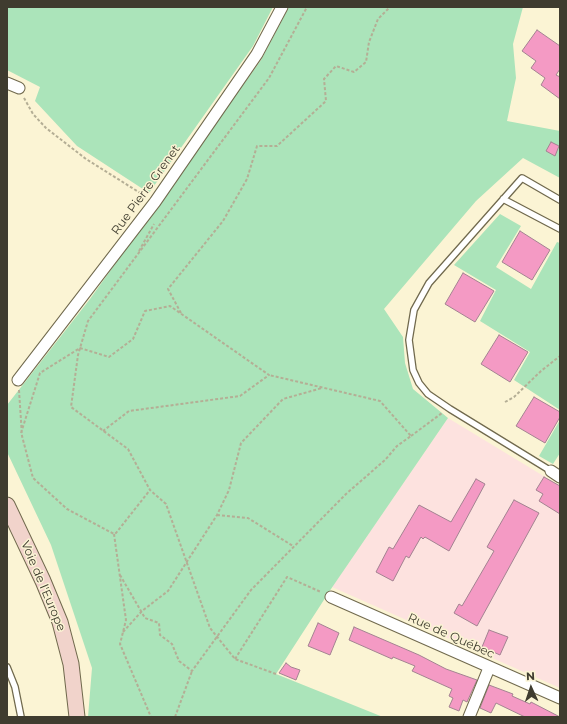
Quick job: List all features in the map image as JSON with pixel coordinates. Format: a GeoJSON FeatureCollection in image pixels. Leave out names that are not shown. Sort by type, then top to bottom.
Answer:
{"type":"FeatureCollection","features":[{"type":"Feature","properties":{"kind":"main road","name":"Voie de l'Europe"},"geometry":{"type":"LineString","coordinates":[[7,505],[43,581],[60,622],[71,664],[77,717]]}},
{"type":"Feature","properties":{"kind":"main road","name":"Voie de l'Europe"},"geometry":{"type":"LineString","coordinates":[[7,525],[32,575],[50,620],[66,682],[70,717]]}},
{"type":"Feature","properties":{"kind":"street","name":"Rue Pierre Grenet"},"geometry":{"type":"LineString","coordinates":[[18,380],[155,202],[257,54],[282,7]]}},
{"type":"Feature","properties":{"kind":"street"},"geometry":{"type":"LineString","coordinates":[[7,83],[19,88]]}},
{"type":"Feature","properties":{"kind":"street","name":"Rue de Québec"},"geometry":{"type":"LineString","coordinates":[[331,597],[489,668],[560,698]]}},
{"type":"Feature","properties":{"kind":"street"},"geometry":{"type":"LineString","coordinates":[[469,717],[489,668]]}},
{"type":"Feature","properties":{"kind":"lane"},"geometry":{"type":"LineString","coordinates":[[555,474],[428,394],[419,383],[413,370],[408,340],[414,310],[429,283],[522,178],[560,200]]}},
{"type":"Feature","properties":{"kind":"lane"},"geometry":{"type":"LineString","coordinates":[[503,199],[560,229]]}},
{"type":"Feature","properties":{"kind":"lane"},"geometry":{"type":"LineString","coordinates":[[7,667],[15,687],[21,717]]}},
{"type":"Feature","properties":{"kind":"path"},"geometry":{"type":"LineString","coordinates":[[276,674],[235,659],[216,636],[210,628],[166,504],[150,490],[128,449],[71,407],[80,348],[88,321],[269,78],[307,7]]}},
{"type":"Feature","properties":{"kind":"path"},"geometry":{"type":"LineString","coordinates":[[182,314],[168,289],[223,221],[247,179],[257,146],[278,146],[326,101],[324,79],[336,66],[354,72],[366,62],[369,42],[378,19],[390,7]]}},
{"type":"Feature","properties":{"kind":"path"},"geometry":{"type":"LineString","coordinates":[[19,88],[33,114],[46,128],[86,159],[155,202]]}},
{"type":"Feature","properties":{"kind":"path"},"geometry":{"type":"LineString","coordinates":[[21,433],[40,373],[80,348],[109,357],[133,339],[145,311],[170,306],[269,375],[380,401],[411,436]]}},
{"type":"Feature","properties":{"kind":"path"},"geometry":{"type":"LineString","coordinates":[[505,402],[514,397],[541,371],[560,356]]}},
{"type":"Feature","properties":{"kind":"path"},"geometry":{"type":"LineString","coordinates":[[103,431],[129,411],[240,396],[269,375]]}},
{"type":"Feature","properties":{"kind":"path"},"geometry":{"type":"LineString","coordinates":[[18,380],[21,433],[33,478],[67,509],[114,534]]}},
{"type":"Feature","properties":{"kind":"path"},"geometry":{"type":"LineString","coordinates":[[123,632],[142,611],[168,591],[186,560],[217,515],[229,490],[240,443],[283,399],[323,388]]}},
{"type":"Feature","properties":{"kind":"path"},"geometry":{"type":"LineString","coordinates":[[175,717],[192,671],[216,636],[251,590],[346,494],[385,460],[397,446],[448,408]]}},
{"type":"Feature","properties":{"kind":"path"},"geometry":{"type":"LineString","coordinates":[[114,534],[116,534],[150,490]]}},
{"type":"Feature","properties":{"kind":"path"},"geometry":{"type":"LineString","coordinates":[[217,515],[248,518],[294,547]]}},
{"type":"Feature","properties":{"kind":"path"},"geometry":{"type":"LineString","coordinates":[[114,534],[126,620],[120,644],[151,717]]}},
{"type":"Feature","properties":{"kind":"path"},"geometry":{"type":"LineString","coordinates":[[120,575],[145,618],[159,623],[160,635],[172,644],[179,660],[192,671]]}},
{"type":"Feature","properties":{"kind":"path"},"geometry":{"type":"LineString","coordinates":[[235,659],[287,577],[331,597]]}},
{"type":"Feature","properties":{"kind":"shaded area"},"geometry":{"type":"Polygon","coordinates":[[[448,418],[560,486],[560,688],[332,587],[448,418]]]}},
{"type":"Feature","properties":{"kind":"green space"},"geometry":{"type":"Polygon","coordinates":[[[7,7],[273,7],[253,46],[149,193],[77,146],[35,101],[40,87],[7,70],[7,7]]]}},
{"type":"Feature","properties":{"kind":"green space"},"geometry":{"type":"Polygon","coordinates":[[[289,7],[523,7],[513,44],[516,78],[507,121],[560,131],[560,178],[523,158],[476,201],[384,309],[403,337],[405,363],[413,389],[448,418],[331,589],[276,674],[383,717],[88,717],[92,668],[51,545],[7,452],[7,405],[90,299],[261,60],[289,7]]]}},
{"type":"Feature","properties":{"kind":"green space"},"geometry":{"type":"Polygon","coordinates":[[[500,214],[521,226],[496,267],[531,289],[557,242],[560,243],[560,410],[514,380],[530,352],[480,321],[496,290],[454,265],[500,214]]]}},
{"type":"Feature","properties":{"kind":"green space"},"geometry":{"type":"Polygon","coordinates":[[[560,420],[560,453],[553,464],[539,456],[560,420]]]}},
{"type":"Feature","properties":{"kind":"building"},"geometry":{"type":"Polygon","coordinates":[[[537,30],[560,46],[560,69],[556,75],[560,77],[560,99],[541,85],[545,78],[531,68],[536,61],[522,51],[537,30]]]}},
{"type":"Feature","properties":{"kind":"building"},"geometry":{"type":"Polygon","coordinates":[[[551,142],[559,146],[555,156],[546,151],[551,142]]]}},
{"type":"Feature","properties":{"kind":"building"},"geometry":{"type":"Polygon","coordinates":[[[520,231],[550,250],[532,280],[502,262],[520,231]]]}},
{"type":"Feature","properties":{"kind":"building"},"geometry":{"type":"Polygon","coordinates":[[[463,273],[494,291],[475,322],[445,304],[463,273]]]}},
{"type":"Feature","properties":{"kind":"building"},"geometry":{"type":"Polygon","coordinates":[[[499,335],[528,352],[510,382],[481,364],[499,335]]]}},
{"type":"Feature","properties":{"kind":"building"},"geometry":{"type":"Polygon","coordinates":[[[534,397],[560,412],[560,417],[545,443],[516,426],[534,397]]]}},
{"type":"Feature","properties":{"kind":"building"},"geometry":{"type":"Polygon","coordinates":[[[544,477],[560,486],[560,514],[539,501],[543,494],[536,490],[544,477]]]}},
{"type":"Feature","properties":{"kind":"building"},"geometry":{"type":"Polygon","coordinates":[[[476,479],[485,484],[449,551],[425,537],[423,539],[421,537],[409,558],[406,556],[393,581],[376,572],[389,547],[393,549],[419,505],[451,522],[476,479]]]}},
{"type":"Feature","properties":{"kind":"building"},"geometry":{"type":"Polygon","coordinates":[[[514,500],[539,513],[477,626],[454,613],[459,604],[462,606],[494,551],[487,547],[514,500]]]}},
{"type":"Feature","properties":{"kind":"building"},"geometry":{"type":"Polygon","coordinates":[[[318,623],[339,633],[330,655],[308,646],[318,623]]]}},
{"type":"Feature","properties":{"kind":"building"},"geometry":{"type":"Polygon","coordinates":[[[354,627],[419,655],[446,669],[477,680],[467,702],[463,700],[459,711],[449,707],[453,698],[449,696],[452,689],[412,671],[415,666],[393,657],[392,659],[349,640],[354,627]]]}},
{"type":"Feature","properties":{"kind":"building"},"geometry":{"type":"Polygon","coordinates":[[[489,630],[508,637],[500,655],[482,647],[489,630]]]}},
{"type":"Feature","properties":{"kind":"building"},"geometry":{"type":"Polygon","coordinates":[[[286,663],[291,667],[300,670],[296,680],[279,673],[286,663]]]}},
{"type":"Feature","properties":{"kind":"building"},"geometry":{"type":"Polygon","coordinates":[[[489,685],[513,694],[512,696],[530,704],[531,702],[560,717],[525,717],[496,703],[491,713],[480,708],[489,685]]]}}]}
